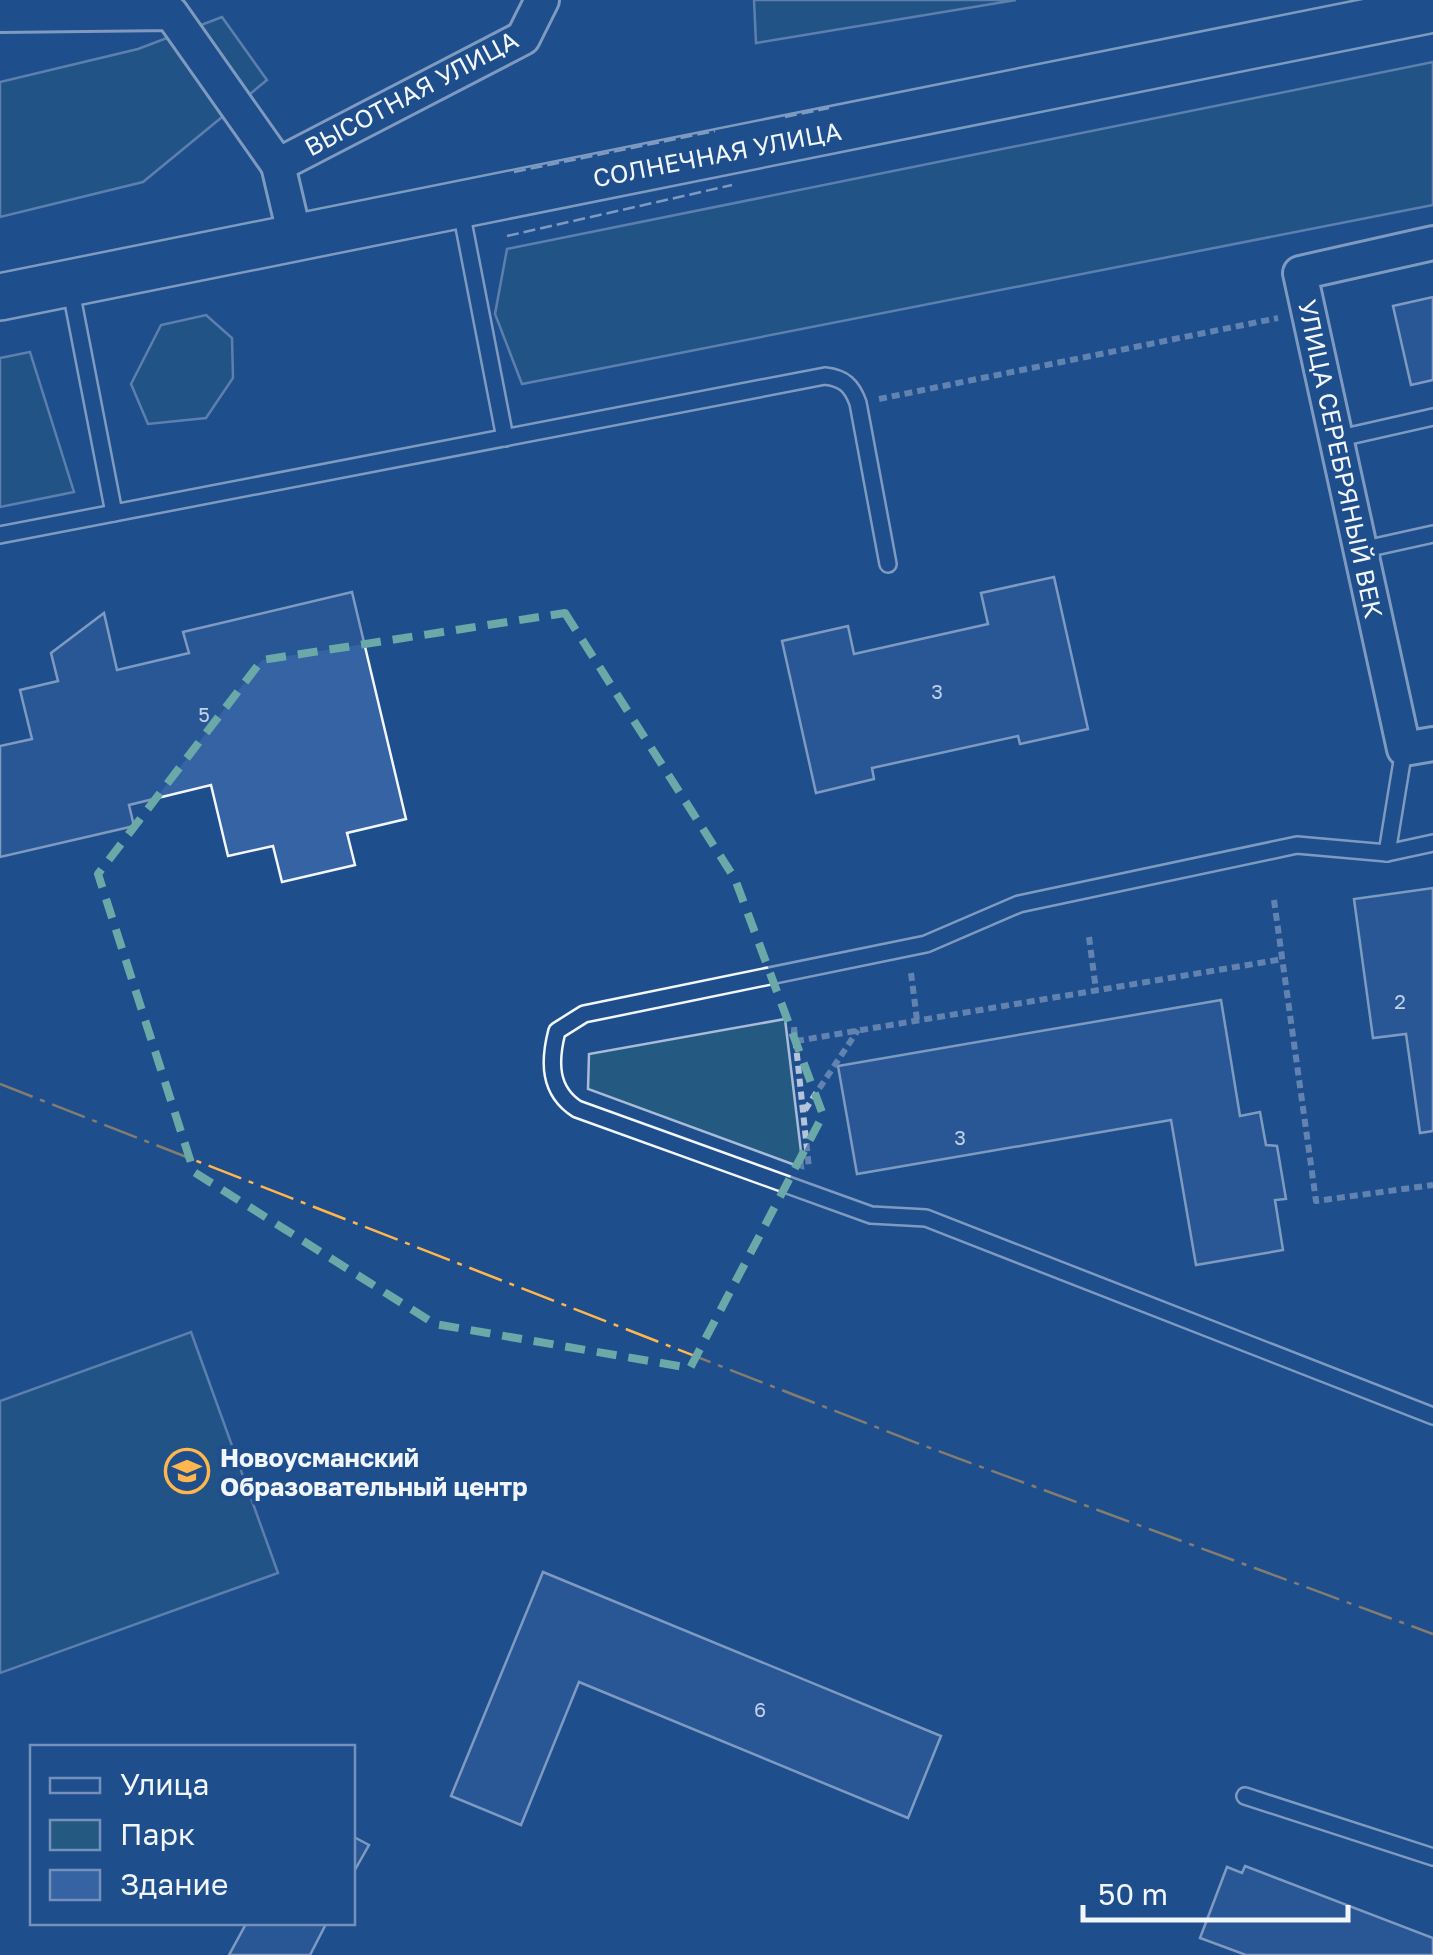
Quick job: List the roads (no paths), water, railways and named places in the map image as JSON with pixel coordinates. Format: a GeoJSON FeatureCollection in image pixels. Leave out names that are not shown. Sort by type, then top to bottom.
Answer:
{"type":"FeatureCollection","features":[{"type":"Feature","properties":{"kind":"street","name":"ВЫСОТНАЯ УЛИЦА"},"geometry":{"type":"LineString","coordinates":[[295,237],[278,164],[523,38],[542,0]]}},
{"type":"Feature","properties":{"kind":"street","name":"СОЛНЕЧНАЯ УЛИЦА"},"geometry":{"type":"LineString","coordinates":[[0,297],[1433,8]]}},
{"type":"Feature","properties":{"kind":"street"},"geometry":{"type":"LineString","coordinates":[[0,15],[171,13],[278,164]]}},
{"type":"Feature","properties":{"kind":"street","name":"УЛИЦА СЕРЕБРЯНЫЙ ВЕК"},"geometry":{"type":"LineString","coordinates":[[1419,747],[1361,550],[1300,273],[1433,243]]}},
{"type":"Feature","properties":{"kind":"lane"},"geometry":{"type":"LineString","coordinates":[[460,205],[505,438]]}},
{"type":"Feature","properties":{"kind":"lane"},"geometry":{"type":"LineString","coordinates":[[69,283],[114,513]]}},
{"type":"Feature","properties":{"kind":"lane"},"geometry":{"type":"LineString","coordinates":[[0,535],[826,376],[840,378],[853,390],[858,403],[888,564]]}},
{"type":"Feature","properties":{"kind":"lane"},"geometry":{"type":"LineString","coordinates":[[1336,439],[1433,417]]}},
{"type":"Feature","properties":{"kind":"lane"},"geometry":{"type":"LineString","coordinates":[[1361,550],[1433,534]]}},
{"type":"Feature","properties":{"kind":"lane"},"geometry":{"type":"LineString","coordinates":[[1387,853],[1419,747]]}},
{"type":"Feature","properties":{"kind":"lane"},"geometry":{"type":"LineString","coordinates":[[1433,843],[1387,853],[1297,846],[1038,900],[994,912],[926,944],[584,1014],[557,1031],[552,1072],[556,1087],[577,1109],[870,1216],[926,1218],[1433,1416]]}},
{"type":"Feature","properties":{"kind":"lane"},"geometry":{"type":"LineString","coordinates":[[1244,1796],[1433,1857]]}},
{"type":"Feature","properties":{"kind":"place","name":"Новоусманский Образовательный центр"},"geometry":{"type":"Point","coordinates":[187,1471]}}]}
